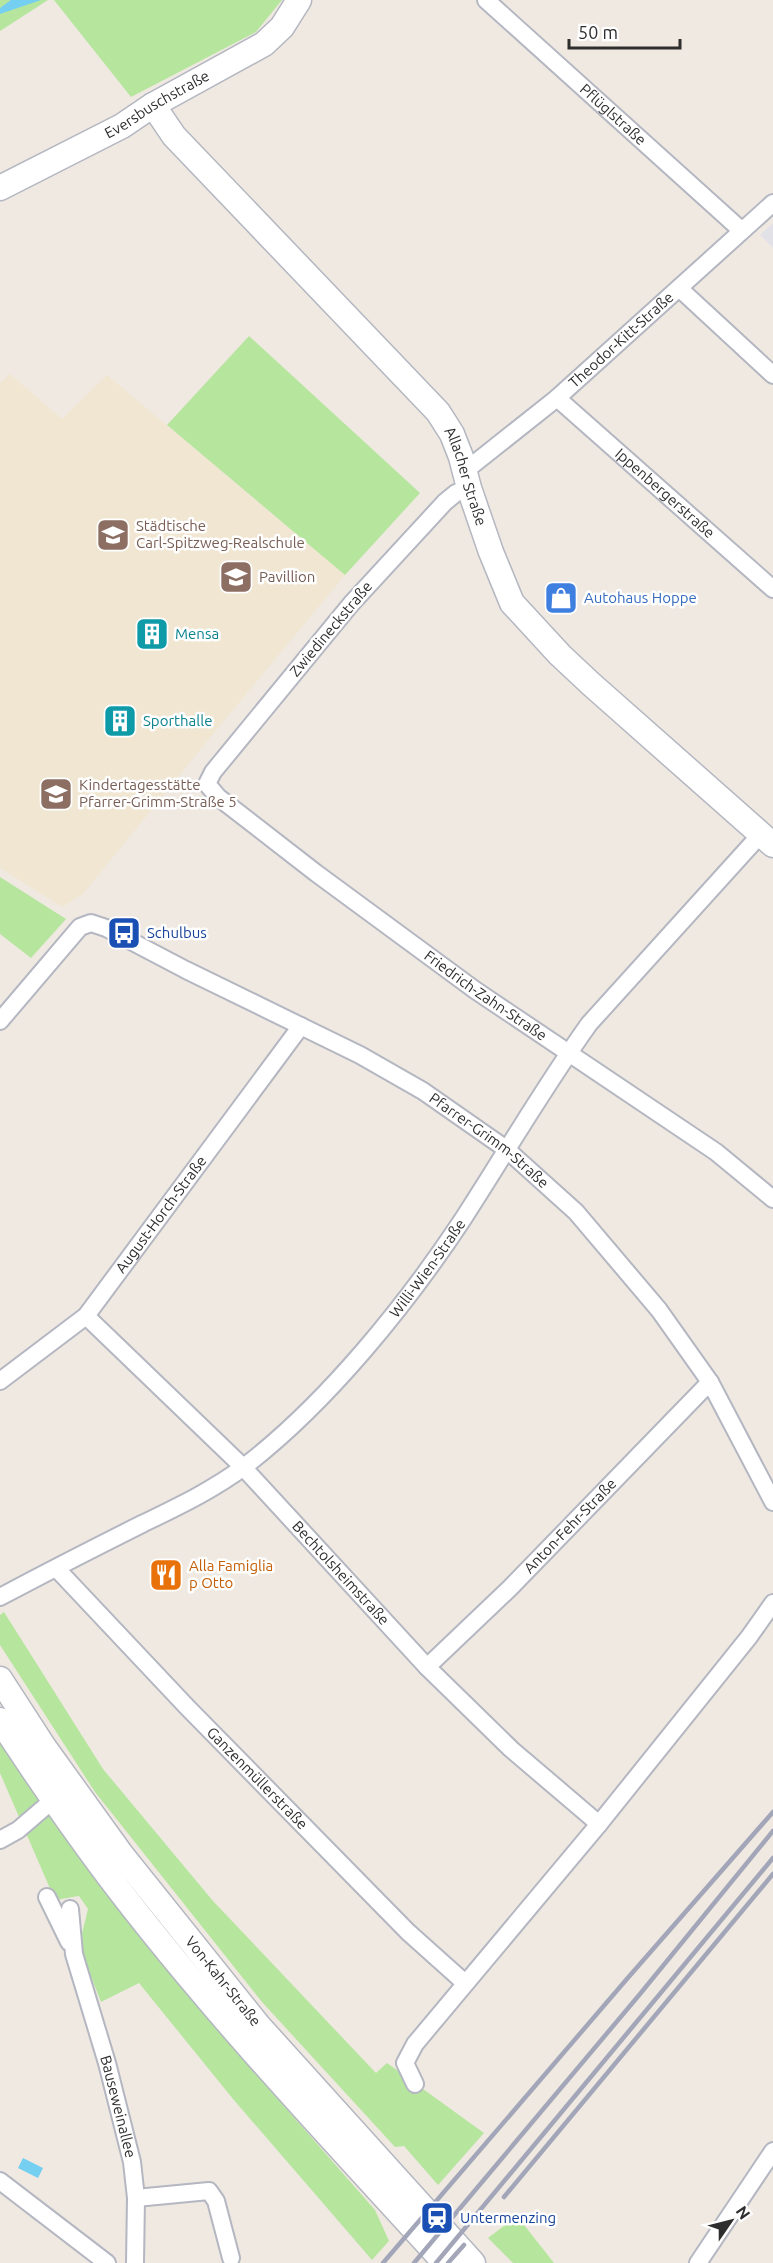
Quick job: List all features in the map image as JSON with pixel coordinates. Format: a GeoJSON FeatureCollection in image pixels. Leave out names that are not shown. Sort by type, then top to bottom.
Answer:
{"type":"FeatureCollection","features":[{"type":"Feature","properties":{"kind":"main road","name":"Eversbuschstraße"},"geometry":{"type":"LineString","coordinates":[[0,188],[122,126],[153,105],[264,44],[282,27],[299,0]]}},
{"type":"Feature","properties":{"kind":"main road","name":"Allacher Straße"},"geometry":{"type":"LineString","coordinates":[[153,105],[174,136],[432,405],[452,434],[502,582],[512,603],[568,662],[766,840]]}},
{"type":"Feature","properties":{"kind":"main road","name":"Von-Kahr-Straße"},"geometry":{"type":"LineString","coordinates":[[0,1679],[44,1747],[121,1854],[258,2025],[473,2263]]}},
{"type":"Feature","properties":{"kind":"main road","name":"Von-Kahr-Straße"},"geometry":{"type":"LineString","coordinates":[[0,1720],[52,1800],[120,1892],[241,2038],[445,2263]]}},
{"type":"Feature","properties":{"kind":"street","name":"Pflüglstraße"},"geometry":{"type":"LineString","coordinates":[[486,0],[741,230]]}},
{"type":"Feature","properties":{"kind":"street","name":"Theodor-Kitt-Straße"},"geometry":{"type":"LineString","coordinates":[[467,480],[773,203]]}},
{"type":"Feature","properties":{"kind":"street"},"geometry":{"type":"LineString","coordinates":[[680,289],[773,375]]}},
{"type":"Feature","properties":{"kind":"street","name":"Ippenbergerstraße"},"geometry":{"type":"LineString","coordinates":[[557,398],[773,590]]}},
{"type":"Feature","properties":{"kind":"street","name":"Zwiedineckstraße"},"geometry":{"type":"LineString","coordinates":[[207,784],[213,772],[351,604],[467,480]]}},
{"type":"Feature","properties":{"kind":"street","name":"Friedrich-Zahn-Straße"},"geometry":{"type":"LineString","coordinates":[[207,784],[218,797],[315,873],[476,990],[716,1152],[773,1199]]}},
{"type":"Feature","properties":{"kind":"street","name":"Willi-Wien-Straße"},"geometry":{"type":"LineString","coordinates":[[0,1597],[196,1497],[243,1467],[287,1431],[330,1387],[404,1303],[463,1219],[568,1053],[589,1024],[766,840]]}},
{"type":"Feature","properties":{"kind":"street","name":"Pfarrer-Grimm-Straße"},"geometry":{"type":"LineString","coordinates":[[0,1022],[80,927],[91,923],[106,928],[410,1083],[506,1149],[576,1212],[659,1310],[710,1382],[773,1502]]}},
{"type":"Feature","properties":{"kind":"street","name":"August-Horch-Straße"},"geometry":{"type":"LineString","coordinates":[[0,1381],[86,1316],[301,1026]]}},
{"type":"Feature","properties":{"kind":"street","name":"Bechtolsheimstraße"},"geometry":{"type":"LineString","coordinates":[[86,1316],[243,1467],[427,1667],[511,1749],[599,1824]]}},
{"type":"Feature","properties":{"kind":"street","name":"Anton-Fehr-Straße"},"geometry":{"type":"LineString","coordinates":[[427,1667],[510,1588],[710,1382]]}},
{"type":"Feature","properties":{"kind":"street","name":"Ganzenmüllerstraße"},"geometry":{"type":"LineString","coordinates":[[56,1568],[203,1724],[408,1932],[465,1983]]}},
{"type":"Feature","properties":{"kind":"street"},"geometry":{"type":"LineString","coordinates":[[415,2084],[405,2063],[415,2044],[599,1824],[749,1637],[773,1603]]}},
{"type":"Feature","properties":{"kind":"street"},"geometry":{"type":"LineString","coordinates":[[0,1840],[18,1830],[52,1800]]}},
{"type":"Feature","properties":{"kind":"street","name":"Bauseweinallee"},"geometry":{"type":"LineString","coordinates":[[47,1897],[74,1954],[107,2063],[132,2162],[136,2198],[135,2263]]}},
{"type":"Feature","properties":{"kind":"street","name":"Bauseweinallee"},"geometry":{"type":"LineString","coordinates":[[70,1909],[74,1954]]}},
{"type":"Feature","properties":{"kind":"street"},"geometry":{"type":"LineString","coordinates":[[698,2263],[773,2151]]}},
{"type":"Feature","properties":{"kind":"street"},"geometry":{"type":"LineString","coordinates":[[0,2181],[107,2263]]}},
{"type":"Feature","properties":{"kind":"street"},"geometry":{"type":"LineString","coordinates":[[136,2198],[209,2191],[216,2201],[231,2258]]}},
{"type":"Feature","properties":{"kind":"shaded area"},"geometry":{"type":"Polygon","coordinates":[[[773,223],[773,248],[760,235],[773,223]]]}},
{"type":"Feature","properties":{"kind":"shaded area"},"geometry":{"type":"Polygon","coordinates":[[[10,374],[62,419],[107,375],[345,575],[83,894],[62,907],[0,868],[0,383],[10,374]]]}},
{"type":"Feature","properties":{"kind":"green space"},"geometry":{"type":"Polygon","coordinates":[[[0,0],[48,0],[0,31],[0,0]]]}},
{"type":"Feature","properties":{"kind":"green space"},"geometry":{"type":"Polygon","coordinates":[[[54,0],[282,0],[256,32],[131,97],[54,0]]]}},
{"type":"Feature","properties":{"kind":"green space"},"geometry":{"type":"Polygon","coordinates":[[[249,336],[420,493],[345,575],[167,425],[249,336]]]}},
{"type":"Feature","properties":{"kind":"green space"},"geometry":{"type":"Polygon","coordinates":[[[0,877],[66,919],[31,958],[0,934],[0,877]]]}},
{"type":"Feature","properties":{"kind":"green space"},"geometry":{"type":"Polygon","coordinates":[[[4,1612],[103,1769],[213,1901],[376,2073],[387,2063],[484,2133],[438,2185],[404,2146],[395,2147],[262,2002],[95,1792],[0,1645],[0,1615],[4,1612]]]}},
{"type":"Feature","properties":{"kind":"green space"},"geometry":{"type":"Polygon","coordinates":[[[0,1743],[95,1879],[235,2050],[375,2210],[389,2241],[372,2260],[233,2099],[139,1983],[101,2002],[79,1946],[88,1909],[79,1896],[55,1900],[0,1773],[0,1743]]]}},
{"type":"Feature","properties":{"kind":"green space"},"geometry":{"type":"Polygon","coordinates":[[[517,2216],[554,2263],[513,2263],[488,2238],[517,2216]]]}},
{"type":"Feature","properties":{"kind":"water"},"geometry":{"type":"Polygon","coordinates":[[[11,0],[41,0],[0,14],[0,8],[11,0]]]}},
{"type":"Feature","properties":{"kind":"water"},"geometry":{"type":"Polygon","coordinates":[[[23,2158],[43,2168],[38,2178],[18,2168],[23,2158]]]}},
{"type":"Feature","properties":{"kind":"railway"},"geometry":{"type":"LineString","coordinates":[[383,2263],[773,1812]]}},
{"type":"Feature","properties":{"kind":"railway"},"geometry":{"type":"LineString","coordinates":[[414,2263],[640,1994],[773,1831]]}},
{"type":"Feature","properties":{"kind":"railway"},"geometry":{"type":"LineString","coordinates":[[436,2263],[773,1858]]}},
{"type":"Feature","properties":{"kind":"railway"},"geometry":{"type":"LineString","coordinates":[[504,2197],[773,1874]]}},
{"type":"Feature","properties":{"kind":"railway"},"geometry":{"type":"LineString","coordinates":[[448,2263],[464,2245]]}},
{"type":"Feature","properties":{"kind":"place","name":"Städtische Carl-Spitzweg-Realschule"},"geometry":{"type":"Point","coordinates":[113,535]}},
{"type":"Feature","properties":{"kind":"place","name":"Pavillion"},"geometry":{"type":"Point","coordinates":[236,577]}},
{"type":"Feature","properties":{"kind":"place","name":"Autohaus Hoppe"},"geometry":{"type":"Point","coordinates":[561,598]}},
{"type":"Feature","properties":{"kind":"place","name":"Mensa"},"geometry":{"type":"Point","coordinates":[152,634]}},
{"type":"Feature","properties":{"kind":"place","name":"Sporthalle"},"geometry":{"type":"Point","coordinates":[120,721]}},
{"type":"Feature","properties":{"kind":"place","name":"Kindertagesstätte Pfarrer-Grimm-Straße 5"},"geometry":{"type":"Point","coordinates":[56,794]}},
{"type":"Feature","properties":{"kind":"place","name":"Schulbus"},"geometry":{"type":"Point","coordinates":[124,933]}},
{"type":"Feature","properties":{"kind":"place","name":"Alla Famiglia p Otto"},"geometry":{"type":"Point","coordinates":[166,1575]}},
{"type":"Feature","properties":{"kind":"place","name":"Untermenzing"},"geometry":{"type":"Point","coordinates":[437,2218]}}]}
